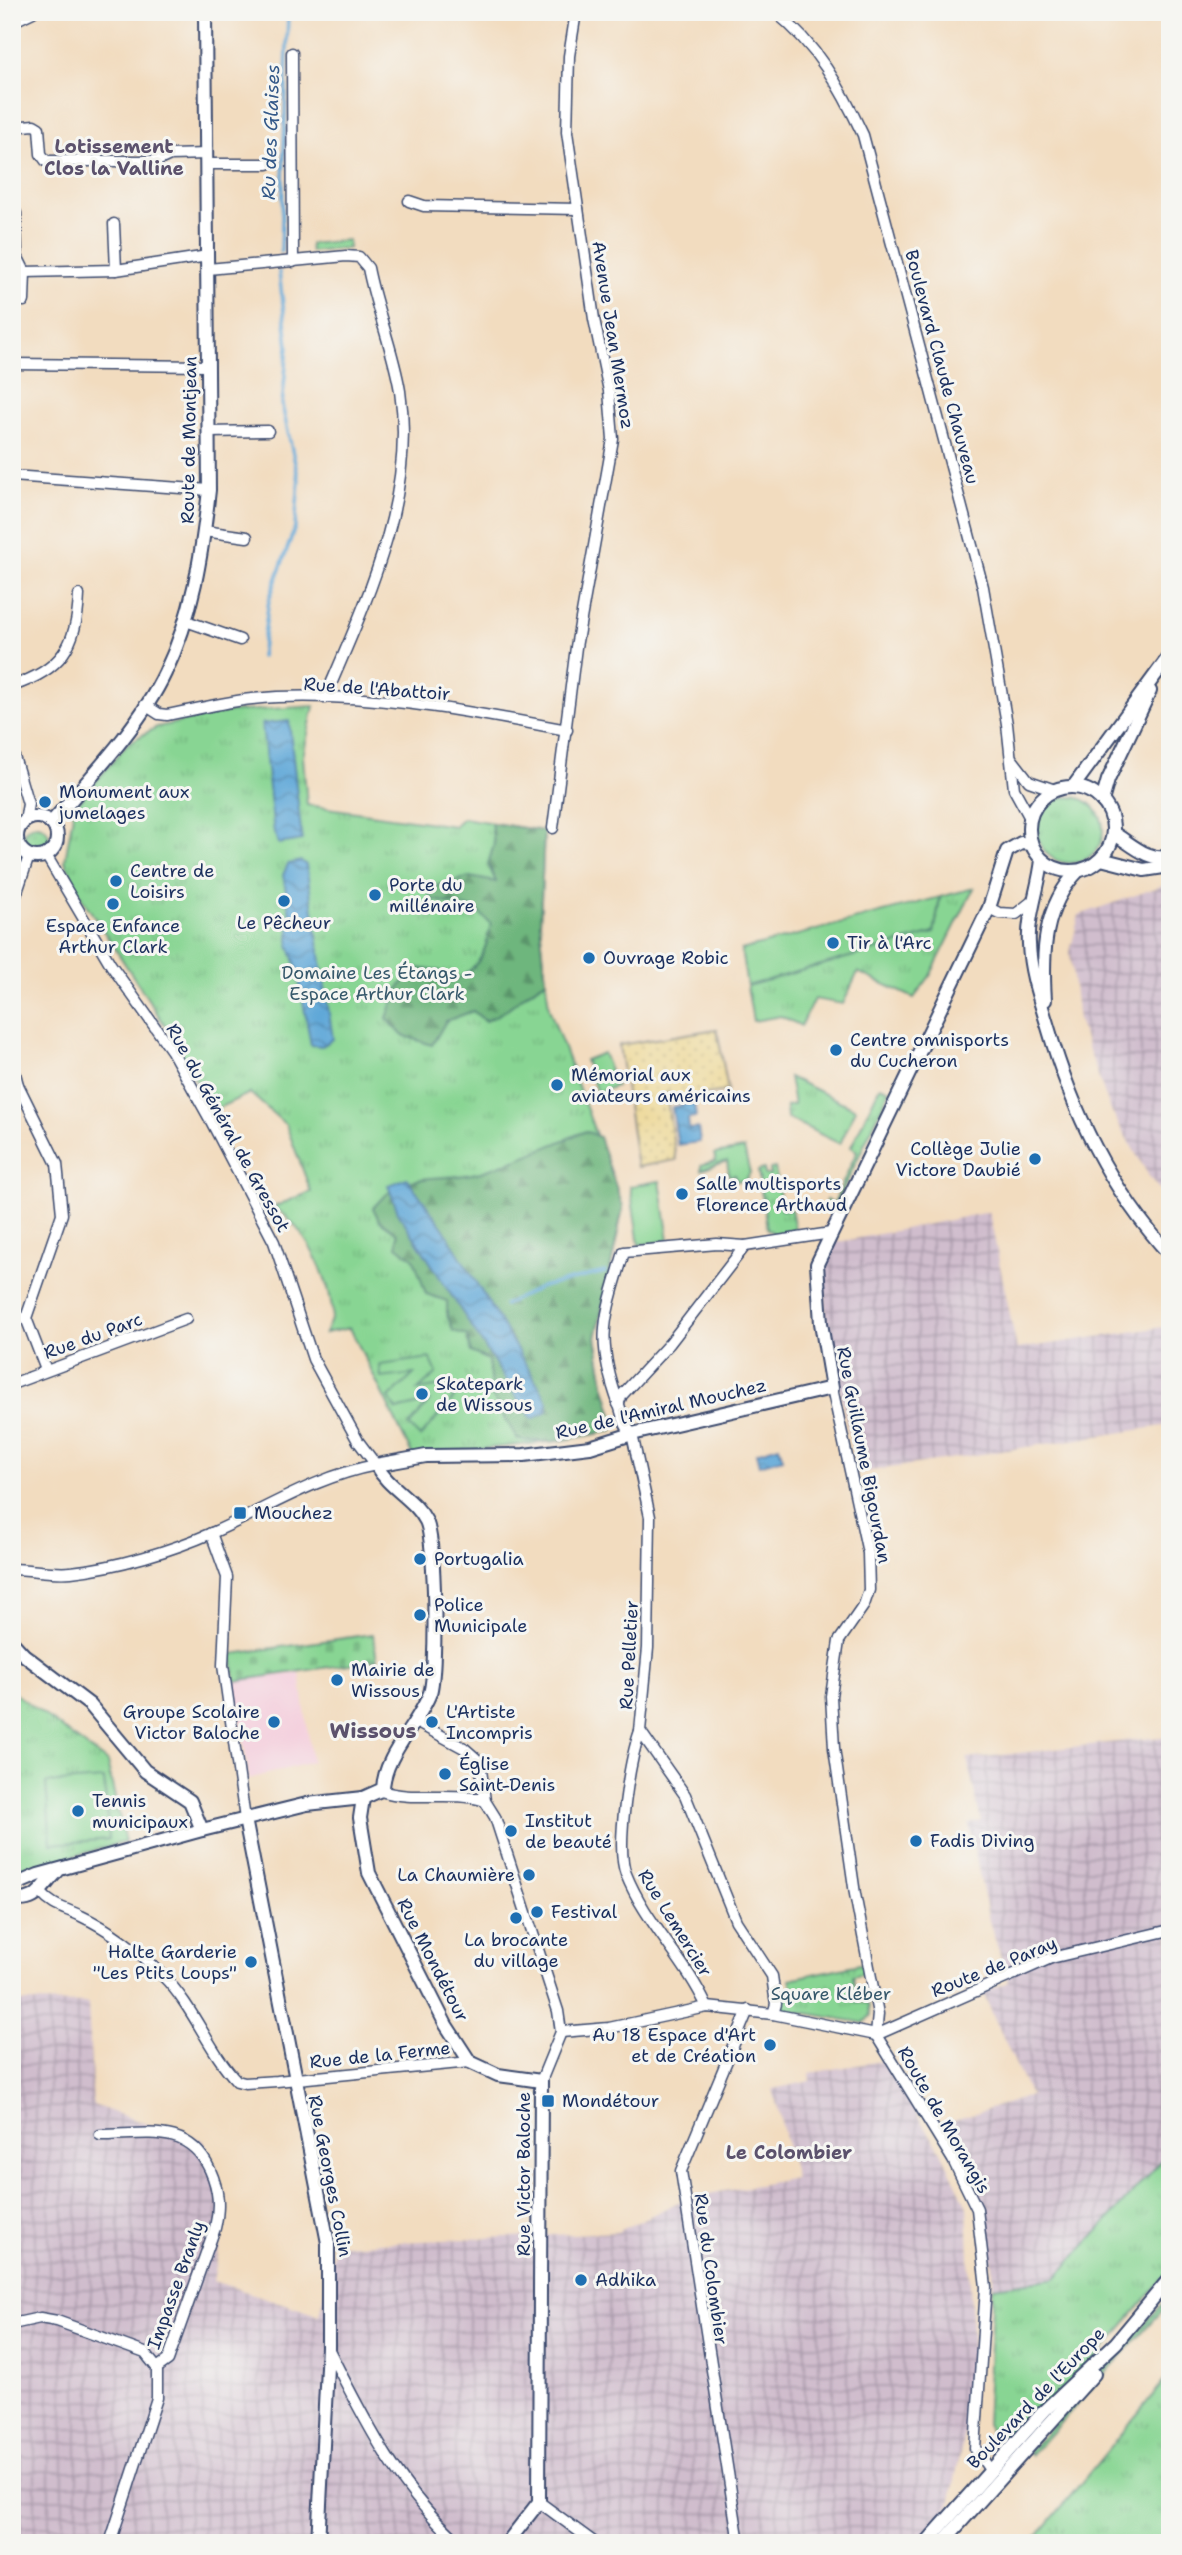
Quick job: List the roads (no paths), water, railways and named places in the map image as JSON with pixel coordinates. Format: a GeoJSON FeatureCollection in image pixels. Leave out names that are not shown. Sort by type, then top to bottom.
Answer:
{"type":"FeatureCollection","features":[{"type":"Feature","properties":{"kind":"street"},"geometry":{"type":"LineString","coordinates":[[12,22],[33,12]]}},
{"type":"Feature","properties":{"kind":"street","name":"Route de Montjean"},"geometry":{"type":"LineString","coordinates":[[51,823],[145,705],[165,673],[186,621],[204,531],[209,490],[205,12]]}},
{"type":"Feature","properties":{"kind":"street","name":"Avenue Jean Mermoz"},"geometry":{"type":"LineString","coordinates":[[553,828],[576,647],[613,439],[609,391],[594,319],[566,132],[566,99],[576,12]]}},
{"type":"Feature","properties":{"kind":"street","name":"Boulevard Claude Chauveau"},"geometry":{"type":"LineString","coordinates":[[775,12],[792,25],[826,67],[842,90],[863,135],[984,587],[1012,759]]}},
{"type":"Feature","properties":{"kind":"street"},"geometry":{"type":"LineString","coordinates":[[292,53],[293,262]]}},
{"type":"Feature","properties":{"kind":"street"},"geometry":{"type":"LineString","coordinates":[[13,127],[34,125],[39,128],[41,154],[46,161],[157,161],[170,155],[268,164]]}},
{"type":"Feature","properties":{"kind":"street"},"geometry":{"type":"LineString","coordinates":[[409,201],[424,206],[578,209]]}},
{"type":"Feature","properties":{"kind":"street"},"geometry":{"type":"LineString","coordinates":[[16,213],[17,256],[25,272],[24,301]]}},
{"type":"Feature","properties":{"kind":"street"},"geometry":{"type":"LineString","coordinates":[[114,225],[116,270]]}},
{"type":"Feature","properties":{"kind":"street"},"geometry":{"type":"LineString","coordinates":[[25,272],[116,270],[208,263],[293,262],[346,256],[364,261],[400,392],[402,469],[385,542],[359,617],[325,698]]}},
{"type":"Feature","properties":{"kind":"street"},"geometry":{"type":"LineString","coordinates":[[12,364],[208,366]]}},
{"type":"Feature","properties":{"kind":"street"},"geometry":{"type":"LineString","coordinates":[[209,432],[268,431]]}},
{"type":"Feature","properties":{"kind":"street"},"geometry":{"type":"LineString","coordinates":[[12,476],[209,490]]}},
{"type":"Feature","properties":{"kind":"street"},"geometry":{"type":"LineString","coordinates":[[204,531],[247,537]]}},
{"type":"Feature","properties":{"kind":"street"},"geometry":{"type":"LineString","coordinates":[[12,686],[40,677],[53,666],[68,645],[78,623],[79,595]]}},
{"type":"Feature","properties":{"kind":"street"},"geometry":{"type":"LineString","coordinates":[[186,621],[240,640]]}},
{"type":"Feature","properties":{"kind":"street"},"geometry":{"type":"LineString","coordinates":[[1073,787],[1167,658]]}},
{"type":"Feature","properties":{"kind":"street"},"geometry":{"type":"LineString","coordinates":[[1102,801],[1111,773],[1167,658]]}},
{"type":"Feature","properties":{"kind":"street","name":"Rue de l'Abattoir"},"geometry":{"type":"LineString","coordinates":[[145,705],[159,714],[167,715],[254,699],[325,698],[472,712],[567,730]]}},
{"type":"Feature","properties":{"kind":"street"},"geometry":{"type":"LineString","coordinates":[[12,750],[28,804],[25,821],[17,832],[15,842],[29,856],[46,855],[57,840],[51,823],[38,817],[25,821]]}},
{"type":"Feature","properties":{"kind":"street"},"geometry":{"type":"LineString","coordinates":[[1012,759],[1029,781],[1055,790]]}},
{"type":"Feature","properties":{"kind":"street"},"geometry":{"type":"LineString","coordinates":[[1012,759],[1014,789],[1030,818],[1031,844],[1042,860],[1059,870],[1078,871]]}},
{"type":"Feature","properties":{"kind":"street"},"geometry":{"type":"LineString","coordinates":[[1030,818],[1039,801],[1055,790],[1073,787],[1089,791],[1102,801],[1109,810],[1113,832],[1101,859],[1078,871],[1060,894],[1045,938],[1042,967],[1046,1022]]}},
{"type":"Feature","properties":{"kind":"street"},"geometry":{"type":"LineString","coordinates":[[1113,832],[1147,855],[1160,859],[1170,857]]}},
{"type":"Feature","properties":{"kind":"street","name":"Rue Guillaume Bigourdan"},"geometry":{"type":"LineString","coordinates":[[876,2035],[878,2014],[855,1895],[834,1748],[831,1696],[839,1641],[864,1605],[869,1590],[868,1553],[832,1388],[821,1323],[817,1264],[989,908],[1007,851],[1021,843],[1031,844]]}},
{"type":"Feature","properties":{"kind":"street","name":"Rue du Général de Gressot"},"geometry":{"type":"LineString","coordinates":[[46,855],[111,965],[172,1051],[211,1121],[274,1242],[313,1359],[358,1441],[376,1465]]}},
{"type":"Feature","properties":{"kind":"street"},"geometry":{"type":"LineString","coordinates":[[12,906],[29,856]]}},
{"type":"Feature","properties":{"kind":"street"},"geometry":{"type":"LineString","coordinates":[[1101,859],[1144,870],[1170,866]]}},
{"type":"Feature","properties":{"kind":"street"},"geometry":{"type":"LineString","coordinates":[[1042,860],[1029,944],[1035,985],[1063,1078],[1096,1151],[1130,1207],[1170,1255]]}},
{"type":"Feature","properties":{"kind":"street"},"geometry":{"type":"LineString","coordinates":[[989,908],[999,913],[1016,914],[1036,898]]}},
{"type":"Feature","properties":{"kind":"street"},"geometry":{"type":"LineString","coordinates":[[12,1062],[18,1085],[57,1164],[62,1214],[26,1318],[46,1370]]}},
{"type":"Feature","properties":{"kind":"street"},"geometry":{"type":"LineString","coordinates":[[12,1097],[18,1085]]}},
{"type":"Feature","properties":{"kind":"street"},"geometry":{"type":"LineString","coordinates":[[618,1404],[622,1395],[670,1343],[745,1246],[831,1233]]}},
{"type":"Feature","properties":{"kind":"street","name":"Rue Pelletier"},"geometry":{"type":"LineString","coordinates":[[745,1246],[717,1244],[624,1252],[603,1331],[603,1350],[624,1425],[632,1434],[650,1517],[648,1648],[640,1731],[685,1796],[736,1921],[772,1976],[776,2004],[773,2014]]}},
{"type":"Feature","properties":{"kind":"street","name":"Rue du Parc"},"geometry":{"type":"LineString","coordinates":[[12,1384],[186,1318]]}},
{"type":"Feature","properties":{"kind":"street","name":"Rue de l'Amiral Mouchez"},"geometry":{"type":"LineString","coordinates":[[12,1569],[68,1572],[97,1568],[211,1533],[319,1481],[353,1469],[426,1456],[523,1455],[602,1444],[632,1434],[832,1388]]}},
{"type":"Feature","properties":{"kind":"street"},"geometry":{"type":"LineString","coordinates":[[376,1465],[387,1482],[425,1519],[430,1532],[434,1568],[431,1691],[392,1760],[381,1791]]}},
{"type":"Feature","properties":{"kind":"street"},"geometry":{"type":"LineString","coordinates":[[211,1533],[227,1577],[223,1665],[245,1819]]}},
{"type":"Feature","properties":{"kind":"street"},"geometry":{"type":"LineString","coordinates":[[12,1642],[24,1656],[90,1705],[145,1771],[190,1801],[202,1830]]}},
{"type":"Feature","properties":{"kind":"street"},"geometry":{"type":"LineString","coordinates":[[414,1721],[464,1748],[480,1762],[485,1801],[495,1817],[512,1867],[558,2011],[561,2032],[609,2028],[707,2007],[773,2014],[876,2035]]}},
{"type":"Feature","properties":{"kind":"street","name":"Rue Lemercier"},"geometry":{"type":"LineString","coordinates":[[640,1731],[633,1751],[623,1814],[624,1871],[695,1981],[707,2007]]}},
{"type":"Feature","properties":{"kind":"street"},"geometry":{"type":"LineString","coordinates":[[12,1886],[202,1830],[307,1804],[363,1798],[381,1791],[403,1798],[474,1797],[485,1801]]}},
{"type":"Feature","properties":{"kind":"street","name":"Rue Mondétour"},"geometry":{"type":"LineString","coordinates":[[363,1798],[360,1818],[369,1873],[446,2025],[470,2062]]}},
{"type":"Feature","properties":{"kind":"street","name":"Rue Georges Collin"},"geometry":{"type":"LineString","coordinates":[[245,1819],[328,2243],[328,2347],[318,2543]]}},
{"type":"Feature","properties":{"kind":"street"},"geometry":{"type":"LineString","coordinates":[[12,1899],[28,1901],[40,1893],[45,1883],[58,1872]]}},
{"type":"Feature","properties":{"kind":"street","name":"Rue de la Ferme"},"geometry":{"type":"LineString","coordinates":[[40,1893],[52,1905],[81,1916],[108,1931],[163,1976],[185,2002],[237,2081],[245,2083],[470,2062]]}},
{"type":"Feature","properties":{"kind":"street","name":"Route de Paray"},"geometry":{"type":"LineString","coordinates":[[876,2035],[1051,1958],[1170,1930]]}},
{"type":"Feature","properties":{"kind":"street","name":"Rue du Colombier"},"geometry":{"type":"LineString","coordinates":[[740,2543],[681,2172],[748,2010]]}},
{"type":"Feature","properties":{"kind":"street","name":"Rue Victor Baloche"},"geometry":{"type":"LineString","coordinates":[[539,2502],[541,2081],[561,2032]]}},
{"type":"Feature","properties":{"kind":"street","name":"Route de Morangis"},"geometry":{"type":"LineString","coordinates":[[876,2035],[954,2160],[978,2209],[986,2287],[975,2448],[992,2473]]}},
{"type":"Feature","properties":{"kind":"street"},"geometry":{"type":"LineString","coordinates":[[470,2062],[498,2075],[541,2081]]}},
{"type":"Feature","properties":{"kind":"street","name":"Impasse Branly"},"geometry":{"type":"LineString","coordinates":[[100,2135],[172,2135],[186,2139],[205,2160],[218,2195],[215,2228],[168,2360],[157,2368]]}},
{"type":"Feature","properties":{"kind":"street","name":"Boulevard de l'Europe"},"geometry":{"type":"LineString","coordinates":[[926,2543],[992,2473],[1051,2403],[1116,2343],[1170,2278]]}},
{"type":"Feature","properties":{"kind":"street","name":"Boulevard de l'Europe"},"geometry":{"type":"LineString","coordinates":[[941,2543],[1170,2293]]}},
{"type":"Feature","properties":{"kind":"street"},"geometry":{"type":"LineString","coordinates":[[12,2324],[40,2318],[57,2321],[145,2353],[157,2368],[157,2398],[110,2543]]}},
{"type":"Feature","properties":{"kind":"street"},"geometry":{"type":"LineString","coordinates":[[328,2347],[376,2442],[431,2516],[460,2543]]}},
{"type":"Feature","properties":{"kind":"street"},"geometry":{"type":"LineString","coordinates":[[941,2543],[992,2473],[1013,2463]]}},
{"type":"Feature","properties":{"kind":"street"},"geometry":{"type":"LineString","coordinates":[[507,2543],[539,2502],[595,2543]]}},
{"type":"Feature","properties":{"kind":"water"},"geometry":{"type":"Polygon","coordinates":[[[289,721],[302,840],[279,844],[274,833],[262,724],[289,721]]]}},
{"type":"Feature","properties":{"kind":"water"},"geometry":{"type":"Polygon","coordinates":[[[301,861],[306,865],[333,1039],[322,1046],[311,1045],[297,968],[289,945],[290,914],[283,875],[288,864],[301,861]]]}},
{"type":"Feature","properties":{"kind":"water"},"geometry":{"type":"Polygon","coordinates":[[[694,1103],[696,1117],[688,1118],[689,1129],[698,1128],[700,1142],[678,1145],[672,1107],[694,1103]]]}},
{"type":"Feature","properties":{"kind":"water"},"geometry":{"type":"Polygon","coordinates":[[[407,1178],[443,1228],[548,1401],[547,1411],[533,1419],[398,1212],[388,1185],[407,1178]]]}},
{"type":"Feature","properties":{"kind":"water"},"geometry":{"type":"Polygon","coordinates":[[[779,1446],[783,1458],[759,1465],[756,1453],[779,1446]]]}},
{"type":"Feature","properties":{"kind":"waterway","name":"Ru des Glaises"},"geometry":{"type":"LineString","coordinates":[[281,252],[288,12]]}},
{"type":"Feature","properties":{"kind":"waterway","name":"Ru des Glaises"},"geometry":{"type":"LineString","coordinates":[[261,657],[269,600],[295,527],[299,481],[282,405],[288,346],[279,272]]}},
{"type":"Feature","properties":{"kind":"waterway"},"geometry":{"type":"LineString","coordinates":[[504,1305],[541,1287],[605,1272]]}},
{"type":"Feature","properties":{"kind":"place","name":"Monument aux jumelages"},"geometry":{"type":"Point","coordinates":[45,802]}},
{"type":"Feature","properties":{"kind":"place","name":"Centre de Loisirs"},"geometry":{"type":"Point","coordinates":[116,881]}},
{"type":"Feature","properties":{"kind":"place","name":"Porte du millénaire"},"geometry":{"type":"Point","coordinates":[375,895]}},
{"type":"Feature","properties":{"kind":"place","name":"Le Pêcheur"},"geometry":{"type":"Point","coordinates":[284,901]}},
{"type":"Feature","properties":{"kind":"place","name":"Espace Enfance Arthur Clark"},"geometry":{"type":"Point","coordinates":[113,904]}},
{"type":"Feature","properties":{"kind":"place","name":"Tir à l'Arc"},"geometry":{"type":"Point","coordinates":[833,943]}},
{"type":"Feature","properties":{"kind":"place","name":"Ouvrage Robic"},"geometry":{"type":"Point","coordinates":[589,958]}},
{"type":"Feature","properties":{"kind":"place","name":"Centre omnisports du Cucheron"},"geometry":{"type":"Point","coordinates":[836,1050]}},
{"type":"Feature","properties":{"kind":"place","name":"Mémorial aux aviateurs américains"},"geometry":{"type":"Point","coordinates":[557,1085]}},
{"type":"Feature","properties":{"kind":"place","name":"Collège Julie Victore Daubié"},"geometry":{"type":"Point","coordinates":[1035,1159]}},
{"type":"Feature","properties":{"kind":"place","name":"Salle multisports Florence Arthaud"},"geometry":{"type":"Point","coordinates":[682,1194]}},
{"type":"Feature","properties":{"kind":"place","name":"Skatepark de Wissous"},"geometry":{"type":"Point","coordinates":[422,1394]}},
{"type":"Feature","properties":{"kind":"place","name":"Mouchez"},"geometry":{"type":"Point","coordinates":[240,1513]}},
{"type":"Feature","properties":{"kind":"place","name":"Portugalia"},"geometry":{"type":"Point","coordinates":[420,1559]}},
{"type":"Feature","properties":{"kind":"place","name":"Police Municipale"},"geometry":{"type":"Point","coordinates":[420,1615]}},
{"type":"Feature","properties":{"kind":"place","name":"Mairie de Wissous"},"geometry":{"type":"Point","coordinates":[337,1680]}},
{"type":"Feature","properties":{"kind":"place","name":"Groupe Scolaire Victor Baloche"},"geometry":{"type":"Point","coordinates":[274,1722]}},
{"type":"Feature","properties":{"kind":"place","name":"L'Artiste Incompris"},"geometry":{"type":"Point","coordinates":[432,1722]}},
{"type":"Feature","properties":{"kind":"place","name":"Église Saint-Denis"},"geometry":{"type":"Point","coordinates":[445,1774]}},
{"type":"Feature","properties":{"kind":"place","name":"Tennis municipaux"},"geometry":{"type":"Point","coordinates":[78,1811]}},
{"type":"Feature","properties":{"kind":"place","name":"Institut de beauté"},"geometry":{"type":"Point","coordinates":[511,1831]}},
{"type":"Feature","properties":{"kind":"place","name":"Fadis Diving"},"geometry":{"type":"Point","coordinates":[916,1841]}},
{"type":"Feature","properties":{"kind":"place","name":"La Chaumière"},"geometry":{"type":"Point","coordinates":[529,1875]}},
{"type":"Feature","properties":{"kind":"place","name":"Festival"},"geometry":{"type":"Point","coordinates":[537,1912]}},
{"type":"Feature","properties":{"kind":"place","name":"La brocante du village"},"geometry":{"type":"Point","coordinates":[516,1918]}},
{"type":"Feature","properties":{"kind":"place","name":"Halte Garderie \"Les Ptits Loups\""},"geometry":{"type":"Point","coordinates":[251,1962]}},
{"type":"Feature","properties":{"kind":"place","name":"Au 18 Espace d'Art et de Création"},"geometry":{"type":"Point","coordinates":[770,2045]}},
{"type":"Feature","properties":{"kind":"place","name":"Mondétour"},"geometry":{"type":"Point","coordinates":[548,2101]}},
{"type":"Feature","properties":{"kind":"place","name":"Adhika"},"geometry":{"type":"Point","coordinates":[581,2280]}},
{"type":"Feature","properties":{"kind":"district","name":"Lotissement Clos la Valline"},"geometry":{"type":"Point","coordinates":[114,157]}},
{"type":"Feature","properties":{"kind":"district","name":"Wissous"},"geometry":{"type":"Point","coordinates":[373,1731]}},
{"type":"Feature","properties":{"kind":"district","name":"Le Colombier"},"geometry":{"type":"Point","coordinates":[789,2152]}},
{"type":"Feature","properties":{"kind":"park label","name":"Domaine Les Étangs - Espace Arthur Clark"},"geometry":{"type":"Point","coordinates":[377,983]}},
{"type":"Feature","properties":{"kind":"park label","name":"Square Kléber"},"geometry":{"type":"Point","coordinates":[831,1994]}}]}
